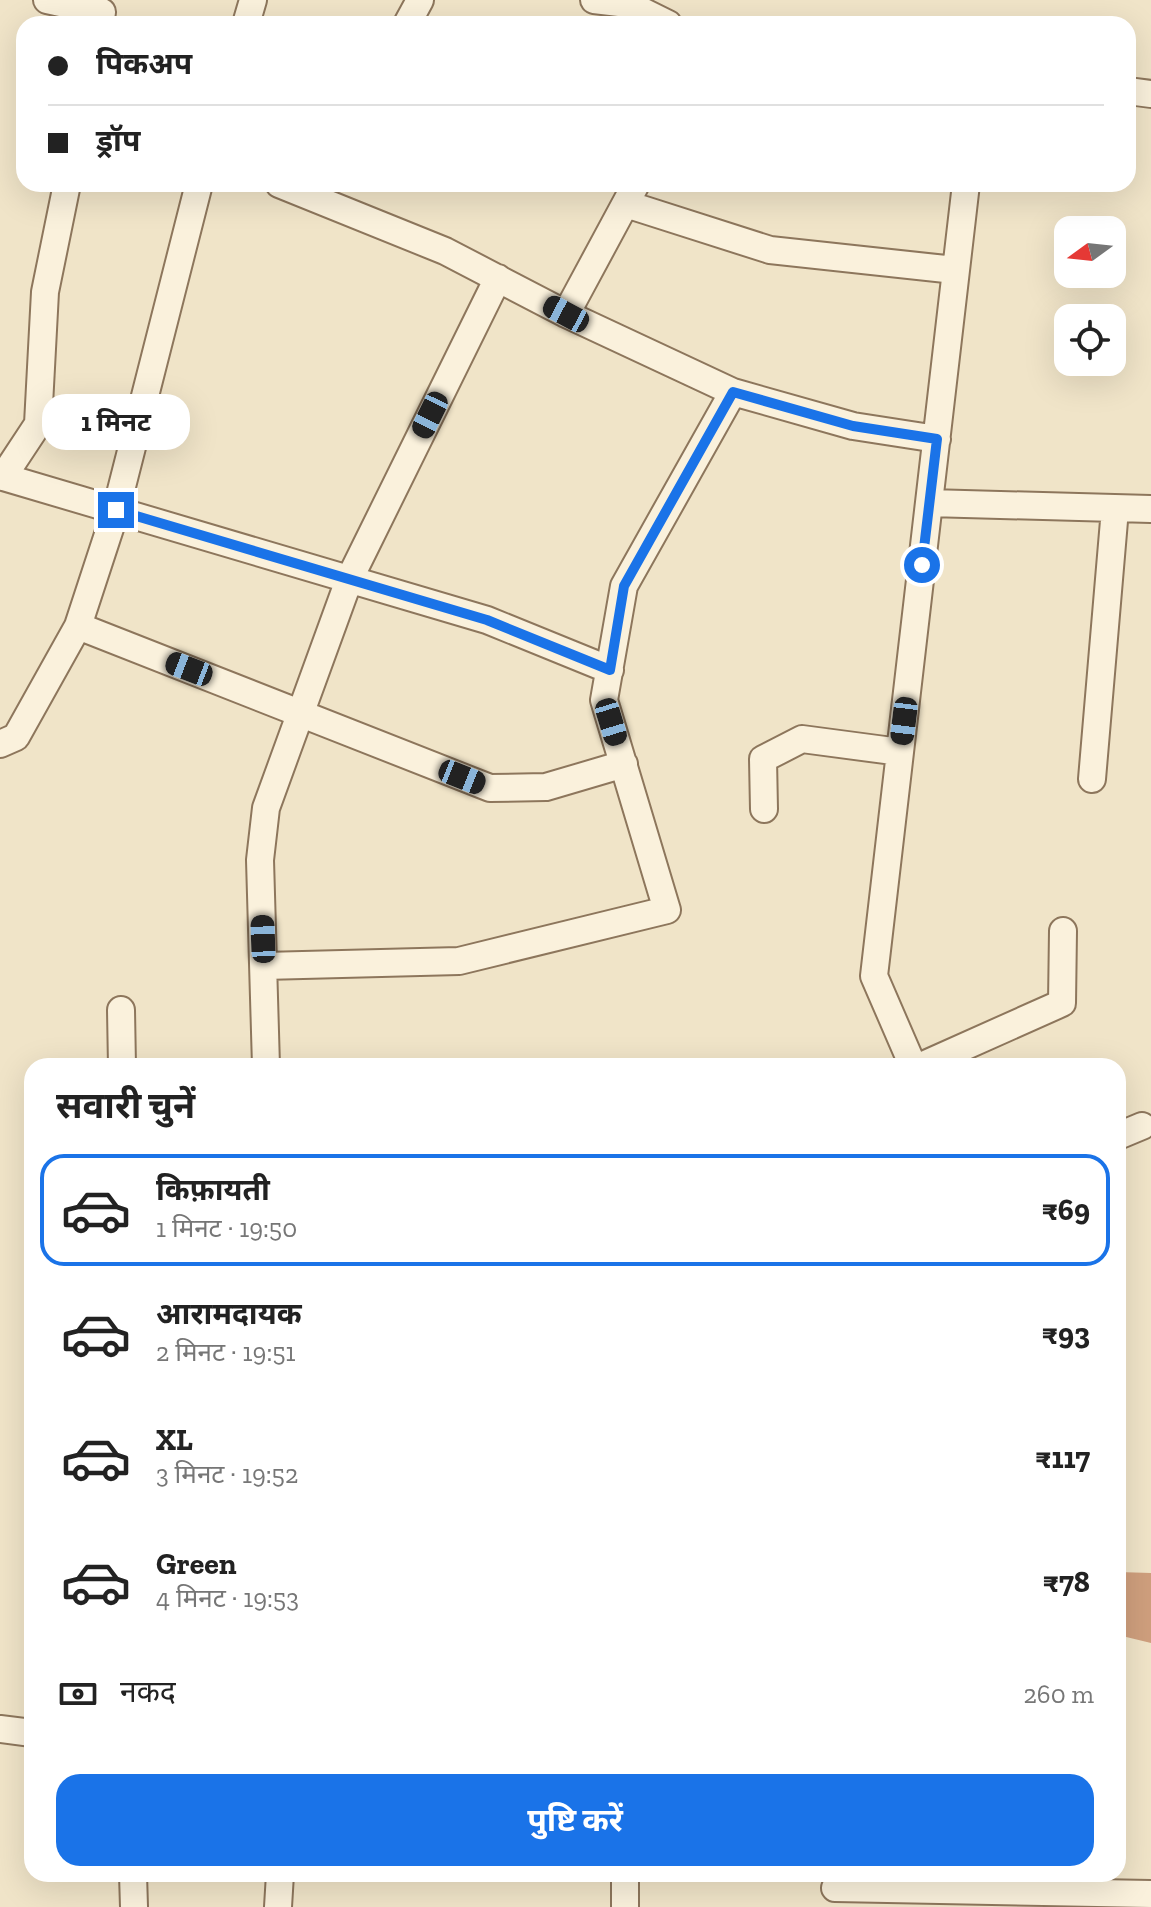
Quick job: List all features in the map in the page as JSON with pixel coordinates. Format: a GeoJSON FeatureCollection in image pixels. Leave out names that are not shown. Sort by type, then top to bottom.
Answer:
{"type":"FeatureCollection","features":[{"type":"Feature","properties":{"kind":"street"},"geometry":{"type":"LineString","coordinates":[[47,0],[102,12],[101,16]]}},
{"type":"Feature","properties":{"kind":"street"},"geometry":{"type":"LineString","coordinates":[[594,0],[628,4],[652,16]]}},
{"type":"Feature","properties":{"kind":"street"},"geometry":{"type":"LineString","coordinates":[[65,192],[45,292],[38,424],[2,476],[487,620],[610,670]]}},
{"type":"Feature","properties":{"kind":"street"},"geometry":{"type":"LineString","coordinates":[[0,744],[16,737],[78,626],[116,510],[197,192]]}},
{"type":"Feature","properties":{"kind":"street"},"geometry":{"type":"LineString","coordinates":[[321,192],[445,251],[566,314],[733,392],[853,426],[937,439]]}},
{"type":"Feature","properties":{"kind":"street"},"geometry":{"type":"LineString","coordinates":[[910,1058],[874,976],[965,192]]}},
{"type":"Feature","properties":{"kind":"street"},"geometry":{"type":"LineString","coordinates":[[566,314],[631,194],[770,250],[955,270]]}},
{"type":"Feature","properties":{"kind":"street"},"geometry":{"type":"LineString","coordinates":[[266,1058],[260,860],[266,808],[349,580],[498,278]]}},
{"type":"Feature","properties":{"kind":"street"},"geometry":{"type":"LineString","coordinates":[[264,966],[459,961],[667,910],[604,700],[624,586],[733,392]]}},
{"type":"Feature","properties":{"kind":"street"},"geometry":{"type":"LineString","coordinates":[[929,503],[1151,509]]}},
{"type":"Feature","properties":{"kind":"street"},"geometry":{"type":"LineString","coordinates":[[1092,779],[1115,509]]}},
{"type":"Feature","properties":{"kind":"street"},"geometry":{"type":"LineString","coordinates":[[78,626],[490,788],[546,787],[624,764]]}},
{"type":"Feature","properties":{"kind":"street"},"geometry":{"type":"LineString","coordinates":[[764,809],[763,759],[802,739],[900,752]]}},
{"type":"Feature","properties":{"kind":"street"},"geometry":{"type":"LineString","coordinates":[[939,1058],[1062,1003],[1063,931]]}},
{"type":"Feature","properties":{"kind":"street"},"geometry":{"type":"LineString","coordinates":[[121,1010],[122,1058]]}},
{"type":"Feature","properties":{"kind":"street"},"geometry":{"type":"LineString","coordinates":[[0,1729],[24,1732]]}},
{"type":"Feature","properties":{"kind":"street"},"geometry":{"type":"LineString","coordinates":[[133,1882],[134,1907]]}},
{"type":"Feature","properties":{"kind":"street"},"geometry":{"type":"LineString","coordinates":[[278,1907],[280,1882]]}},
{"type":"Feature","properties":{"kind":"street"},"geometry":{"type":"LineString","coordinates":[[625,1882],[625,1907]]}},
{"type":"Feature","properties":{"kind":"street"},"geometry":{"type":"LineString","coordinates":[[835,1890],[1151,1894]]}},
{"type":"Feature","properties":{"kind":"building"},"geometry":{"type":"Polygon","coordinates":[[[1126,1572],[1151,1573],[1151,1643],[1126,1637],[1126,1572]]]}},
{"type":"Feature","properties":{"kind":"route"},"geometry":{"type":"LineString","coordinates":[[116,510],[487,620],[610,670],[624,586],[733,392],[853,426],[937,439],[922,565]]}}]}
